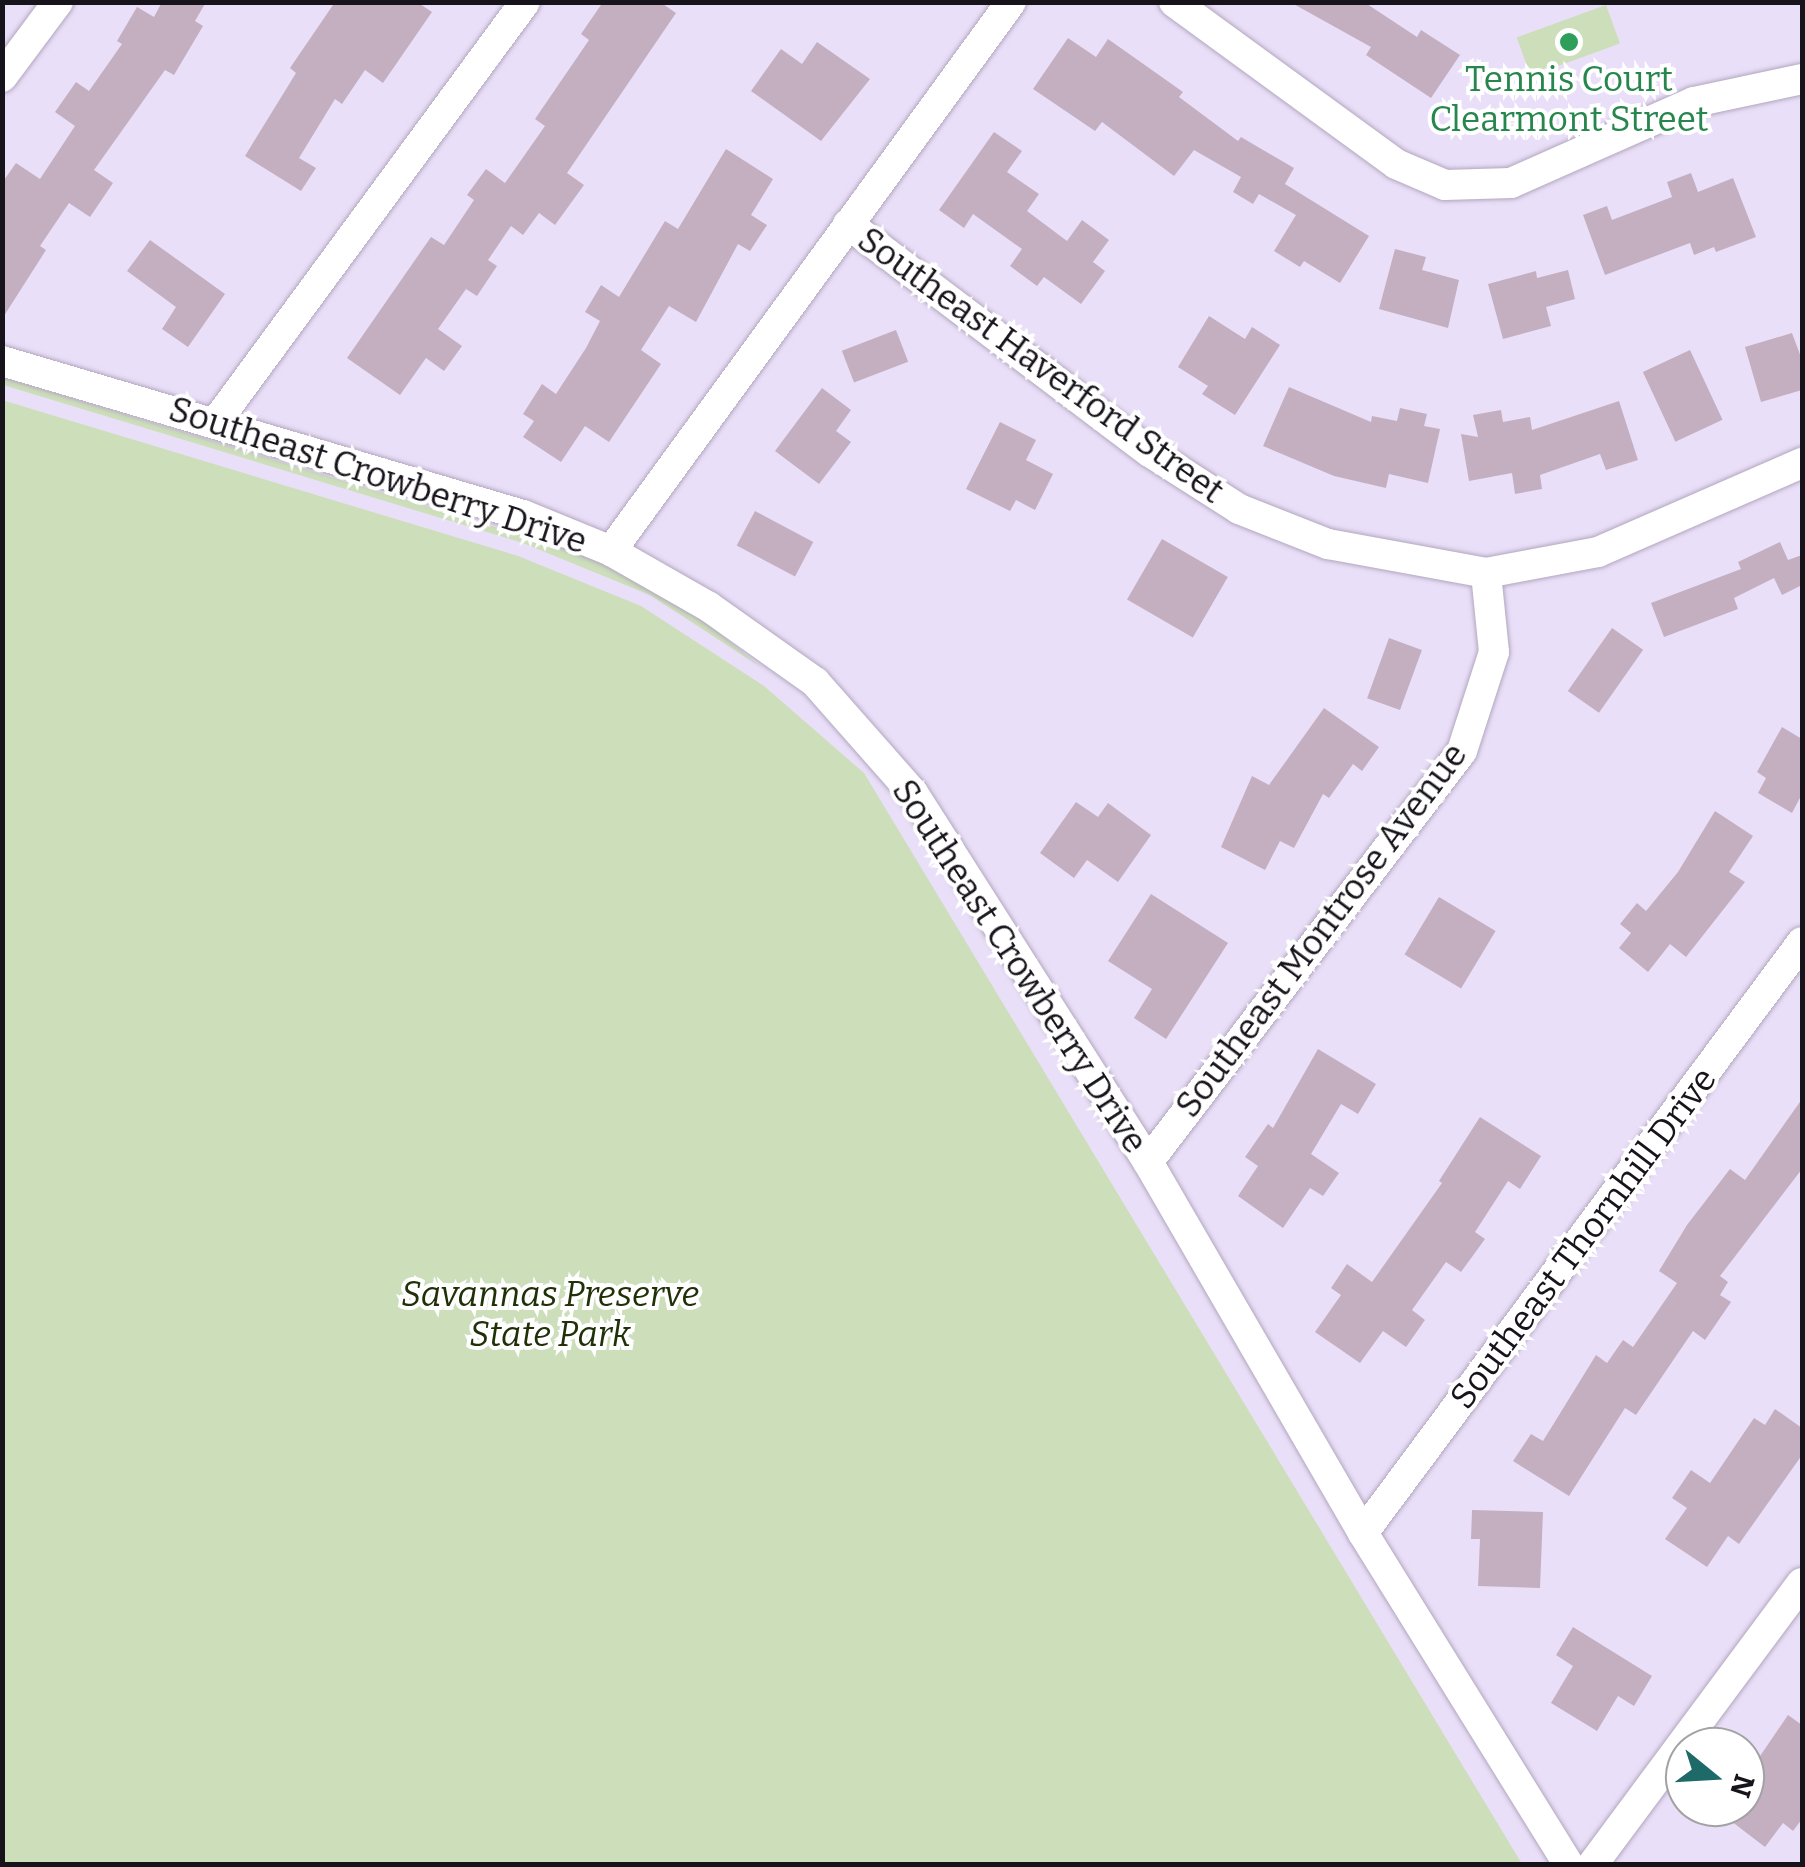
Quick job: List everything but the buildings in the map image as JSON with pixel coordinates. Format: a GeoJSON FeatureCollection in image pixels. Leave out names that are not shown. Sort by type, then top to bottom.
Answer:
{"type":"FeatureCollection","features":[{"type":"Feature","properties":{"kind":"street"},"geometry":{"type":"LineString","coordinates":[[2,77],[58,2]]}},
{"type":"Feature","properties":{"kind":"street"},"geometry":{"type":"LineString","coordinates":[[216,422],[525,2]]}},
{"type":"Feature","properties":{"kind":"street"},"geometry":{"type":"LineString","coordinates":[[611,551],[1012,2]]}},
{"type":"Feature","properties":{"kind":"street"},"geometry":{"type":"LineString","coordinates":[[1174,2],[1396,164],[1446,185],[1511,183],[1694,102],[1802,79]]}},
{"type":"Feature","properties":{"kind":"street","name":"Southeast Haverford Street"},"geometry":{"type":"LineString","coordinates":[[848,224],[1150,452],[1239,509],[1328,544],[1486,574],[1598,552],[1802,463]]}},
{"type":"Feature","properties":{"kind":"street","name":"Southeast Crowberry Drive"},"geometry":{"type":"LineString","coordinates":[[2,362],[522,515],[611,551],[709,606],[816,682],[912,793],[1148,1162],[1363,1534],[1568,1864]]}},
{"type":"Feature","properties":{"kind":"street","name":"Southeast Montrose Avenue"},"geometry":{"type":"LineString","coordinates":[[1148,1162],[1462,752],[1494,652],[1486,574]]}},
{"type":"Feature","properties":{"kind":"street","name":"Southeast Thornhill Drive"},"geometry":{"type":"LineString","coordinates":[[1363,1534],[1802,942]]}},
{"type":"Feature","properties":{"kind":"street"},"geometry":{"type":"LineString","coordinates":[[1593,1864],[1802,1583]]}},
{"type":"Feature","properties":{"kind":"green space","name":"Tennis Court Clearmont Street"},"geometry":{"type":"Polygon","coordinates":[[[1606,5],[1620,44],[1531,76],[1517,37],[1606,5]]]}},
{"type":"Feature","properties":{"kind":"green space"},"geometry":{"type":"Polygon","coordinates":[[[2,377],[584,554],[701,618],[762,668],[650,595],[523,543],[3,385],[2,377]]]}},
{"type":"Feature","properties":{"kind":"green space","name":"Savannas Preserve State Park"},"geometry":{"type":"Polygon","coordinates":[[[2,400],[518,556],[641,606],[764,686],[864,773],[1522,1864],[3,1864],[2,400]]]}},
{"type":"Feature","properties":{"kind":"place","name":"Tennis Court Clearmont Street"},"geometry":{"type":"Point","coordinates":[1569,42]}}]}
